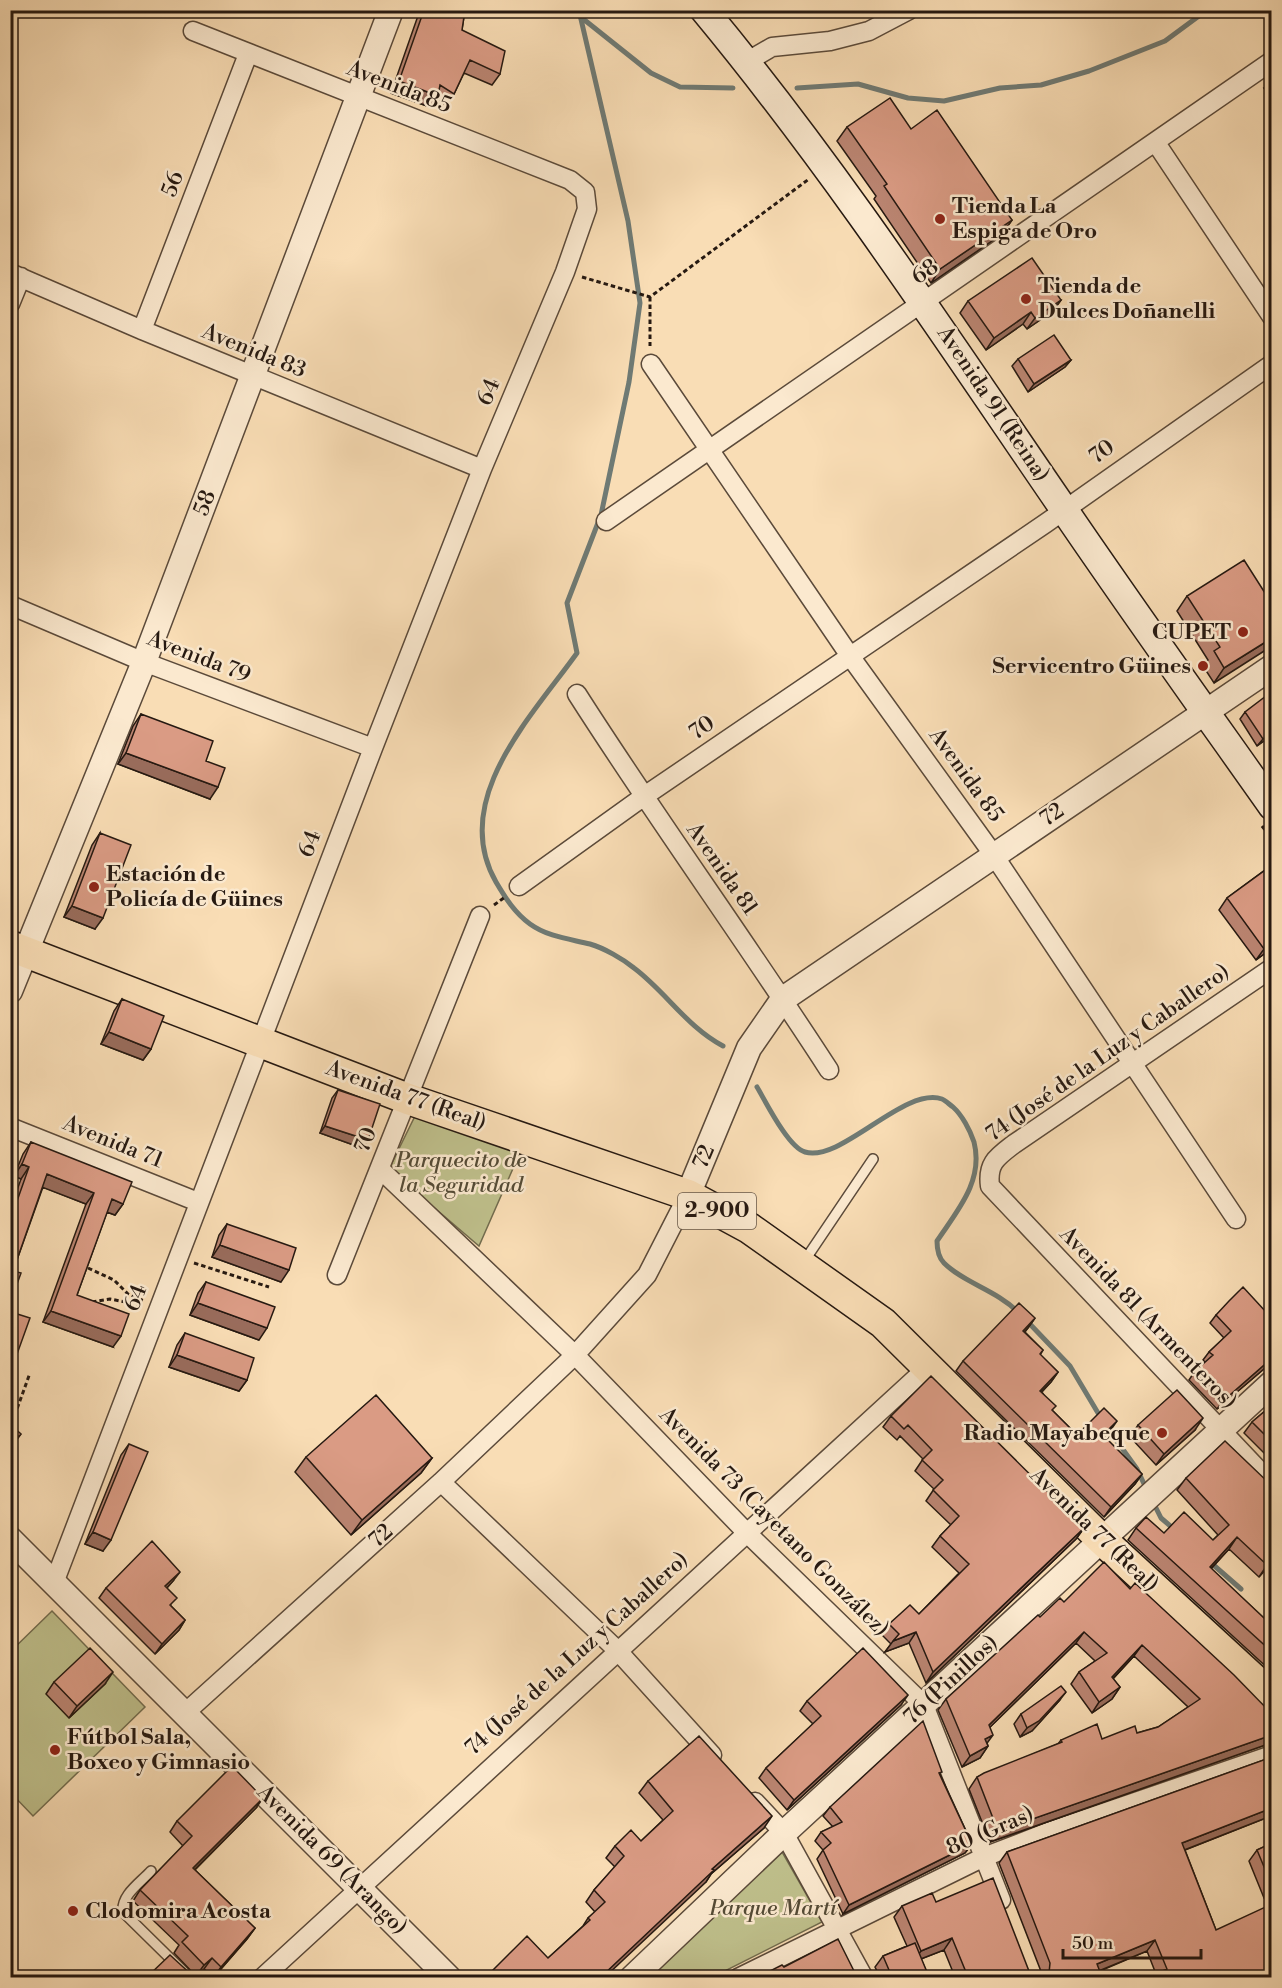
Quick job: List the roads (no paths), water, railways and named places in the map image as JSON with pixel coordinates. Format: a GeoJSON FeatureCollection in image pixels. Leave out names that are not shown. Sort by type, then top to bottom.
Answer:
{"type":"FeatureCollection","features":[{"type":"Feature","properties":{"kind":"main road","name":"Avenida 91 (Reina)"},"geometry":{"type":"LineString","coordinates":[[704,10],[777,101],[924,302],[1064,510],[1272,806]]}},
{"type":"Feature","properties":{"kind":"main road","name":"Avenida 77 (Real)"},"geometry":{"type":"LineString","coordinates":[[18,950],[408,1099],[688,1195],[749,1228],[883,1323],[1102,1540],[1272,1696]]}},
{"type":"Feature","properties":{"kind":"street","name":"58"},"geometry":{"type":"LineString","coordinates":[[10,991],[18,950],[144,663],[391,10]]}},
{"type":"Feature","properties":{"kind":"street"},"geometry":{"type":"LineString","coordinates":[[752,68],[772,47],[830,41],[869,32],[909,10]]}},
{"type":"Feature","properties":{"kind":"street","name":"Avenida 85"},"geometry":{"type":"LineString","coordinates":[[193,31],[570,180],[585,192]]}},
{"type":"Feature","properties":{"kind":"street","name":"56"},"geometry":{"type":"LineString","coordinates":[[141,330],[248,54]]}},
{"type":"Feature","properties":{"kind":"street","name":"68"},"geometry":{"type":"LineString","coordinates":[[606,521],[1272,61]]}},
{"type":"Feature","properties":{"kind":"street"},"geometry":{"type":"LineString","coordinates":[[1155,143],[1272,317]]}},
{"type":"Feature","properties":{"kind":"street","name":"64"},"geometry":{"type":"LineString","coordinates":[[54,1583],[373,748],[482,469],[565,272],[587,209],[585,192]]}},
{"type":"Feature","properties":{"kind":"street"},"geometry":{"type":"LineString","coordinates":[[10,304],[16,275]]}},
{"type":"Feature","properties":{"kind":"street","name":"Avenida 83"},"geometry":{"type":"LineString","coordinates":[[16,275],[141,330],[482,469]]}},
{"type":"Feature","properties":{"kind":"street","name":"Avenida 85"},"geometry":{"type":"LineString","coordinates":[[651,364],[850,656],[993,854],[1236,1219]]}},
{"type":"Feature","properties":{"kind":"street","name":"70"},"geometry":{"type":"LineString","coordinates":[[519,886],[643,797],[1064,510],[1272,364]]}},
{"type":"Feature","properties":{"kind":"street","name":"Avenida 79"},"geometry":{"type":"LineString","coordinates":[[10,605],[144,663],[373,748]]}},
{"type":"Feature","properties":{"kind":"street","name":"72"},"geometry":{"type":"LineString","coordinates":[[185,1713],[441,1482],[575,1355],[647,1275],[688,1195],[749,1048],[783,999],[993,854],[1272,667]]}},
{"type":"Feature","properties":{"kind":"street","name":"Avenida 81"},"geometry":{"type":"LineString","coordinates":[[577,694],[643,797],[783,999],[829,1070]]}},
{"type":"Feature","properties":{"kind":"street","name":"70"},"geometry":{"type":"LineString","coordinates":[[337,1275],[480,916]]}},
{"type":"Feature","properties":{"kind":"street","name":"74 (José de la Luz y Caballero)"},"geometry":{"type":"LineString","coordinates":[[990,1186],[988,1171],[997,1156],[1272,968]]}},
{"type":"Feature","properties":{"kind":"street","name":"Avenida 71"},"geometry":{"type":"LineString","coordinates":[[10,1127],[198,1202]]}},
{"type":"Feature","properties":{"kind":"street","name":"Avenida 73 (Cayetano González)"},"geometry":{"type":"LineString","coordinates":[[380,1169],[575,1355],[746,1532],[924,1705],[1006,1912]]}},
{"type":"Feature","properties":{"kind":"street","name":"Avenida 81 (Armenteros)"},"geometry":{"type":"LineString","coordinates":[[990,1186],[1272,1484]]}},
{"type":"Feature","properties":{"kind":"street","name":"74 (José de la Luz y Caballero)"},"geometry":{"type":"LineString","coordinates":[[262,1977],[927,1368]]}},
{"type":"Feature","properties":{"kind":"street","name":"76 (Pinillos)"},"geometry":{"type":"LineString","coordinates":[[632,1977],[784,1833],[1272,1383]]}},
{"type":"Feature","properties":{"kind":"street"},"geometry":{"type":"LineString","coordinates":[[441,1482],[617,1650],[728,1772]]}},
{"type":"Feature","properties":{"kind":"street","name":"Avenida 69 (Arango)"},"geometry":{"type":"LineString","coordinates":[[10,1539],[449,1977]]}},
{"type":"Feature","properties":{"kind":"street","name":"80 (Gras)"},"geometry":{"type":"LineString","coordinates":[[738,1977],[984,1857],[1051,1831],[1272,1755]]}},
{"type":"Feature","properties":{"kind":"street"},"geometry":{"type":"LineString","coordinates":[[744,1789],[784,1833],[864,1977]]}},
{"type":"Feature","properties":{"kind":"lane"},"geometry":{"type":"LineString","coordinates":[[801,1265],[873,1160]]}},
{"type":"Feature","properties":{"kind":"lane"},"geometry":{"type":"LineString","coordinates":[[151,1871],[126,1897],[122,1904],[123,1912],[190,1977]]}},
{"type":"Feature","properties":{"kind":"waterway"},"geometry":{"type":"LineString","coordinates":[[572,10],[651,73],[680,87],[733,88]]}},
{"type":"Feature","properties":{"kind":"waterway"},"geometry":{"type":"LineString","coordinates":[[797,88],[858,84],[908,98],[944,101],[1000,88],[1041,85],[1089,71],[1165,41],[1207,10]]}},
{"type":"Feature","properties":{"kind":"waterway"},"geometry":{"type":"LineString","coordinates":[[580,15],[628,221],[640,303],[629,382],[601,515],[567,603],[577,653],[519,732],[502,760],[489,790],[482,820],[484,851],[496,882],[511,905],[525,920],[544,932],[590,944],[624,961],[646,977],[698,1029],[723,1046]]}},
{"type":"Feature","properties":{"kind":"waterway"},"geometry":{"type":"LineString","coordinates":[[757,1087],[785,1133],[798,1148],[805,1152],[820,1152],[836,1147],[910,1103],[927,1098],[942,1099],[953,1107],[960,1114],[974,1142],[975,1170],[967,1195],[937,1241],[939,1255],[952,1270],[1000,1298],[1018,1312]]}},
{"type":"Feature","properties":{"kind":"waterway"},"geometry":{"type":"LineString","coordinates":[[1027,1321],[1070,1366],[1101,1418]]}},
{"type":"Feature","properties":{"kind":"waterway"},"geometry":{"type":"LineString","coordinates":[[1106,1426],[1137,1469],[1146,1488]]}},
{"type":"Feature","properties":{"kind":"waterway"},"geometry":{"type":"LineString","coordinates":[[1153,1502],[1161,1518],[1175,1530]]}},
{"type":"Feature","properties":{"kind":"waterway"},"geometry":{"type":"LineString","coordinates":[[1210,1562],[1241,1589]]}},
{"type":"Feature","properties":{"kind":"place","name":"Tienda La Espiga de Oro"},"geometry":{"type":"Point","coordinates":[940,219]}},
{"type":"Feature","properties":{"kind":"place","name":"Tienda de Dulces Doñanelli"},"geometry":{"type":"Point","coordinates":[1026,299]}},
{"type":"Feature","properties":{"kind":"place","name":"CUPET"},"geometry":{"type":"Point","coordinates":[1243,632]}},
{"type":"Feature","properties":{"kind":"place","name":"Servicentro Güines"},"geometry":{"type":"Point","coordinates":[1203,666]}},
{"type":"Feature","properties":{"kind":"place","name":"Estación de Policía de Güines"},"geometry":{"type":"Point","coordinates":[94,887]}},
{"type":"Feature","properties":{"kind":"place","name":"Radio Mayabeque"},"geometry":{"type":"Point","coordinates":[1162,1433]}},
{"type":"Feature","properties":{"kind":"place","name":"Fútbol Sala, Boxeo y Gimnasio"},"geometry":{"type":"Point","coordinates":[55,1750]}},
{"type":"Feature","properties":{"kind":"place","name":"Clodomira Acosta"},"geometry":{"type":"Point","coordinates":[73,1911]}},
{"type":"Feature","properties":{"kind":"park label","name":"Parquecito de la Seguridad"},"geometry":{"type":"Point","coordinates":[461,1172]}},
{"type":"Feature","properties":{"kind":"park label","name":"Parque Martí"},"geometry":{"type":"Point","coordinates":[773,1908]}}]}
